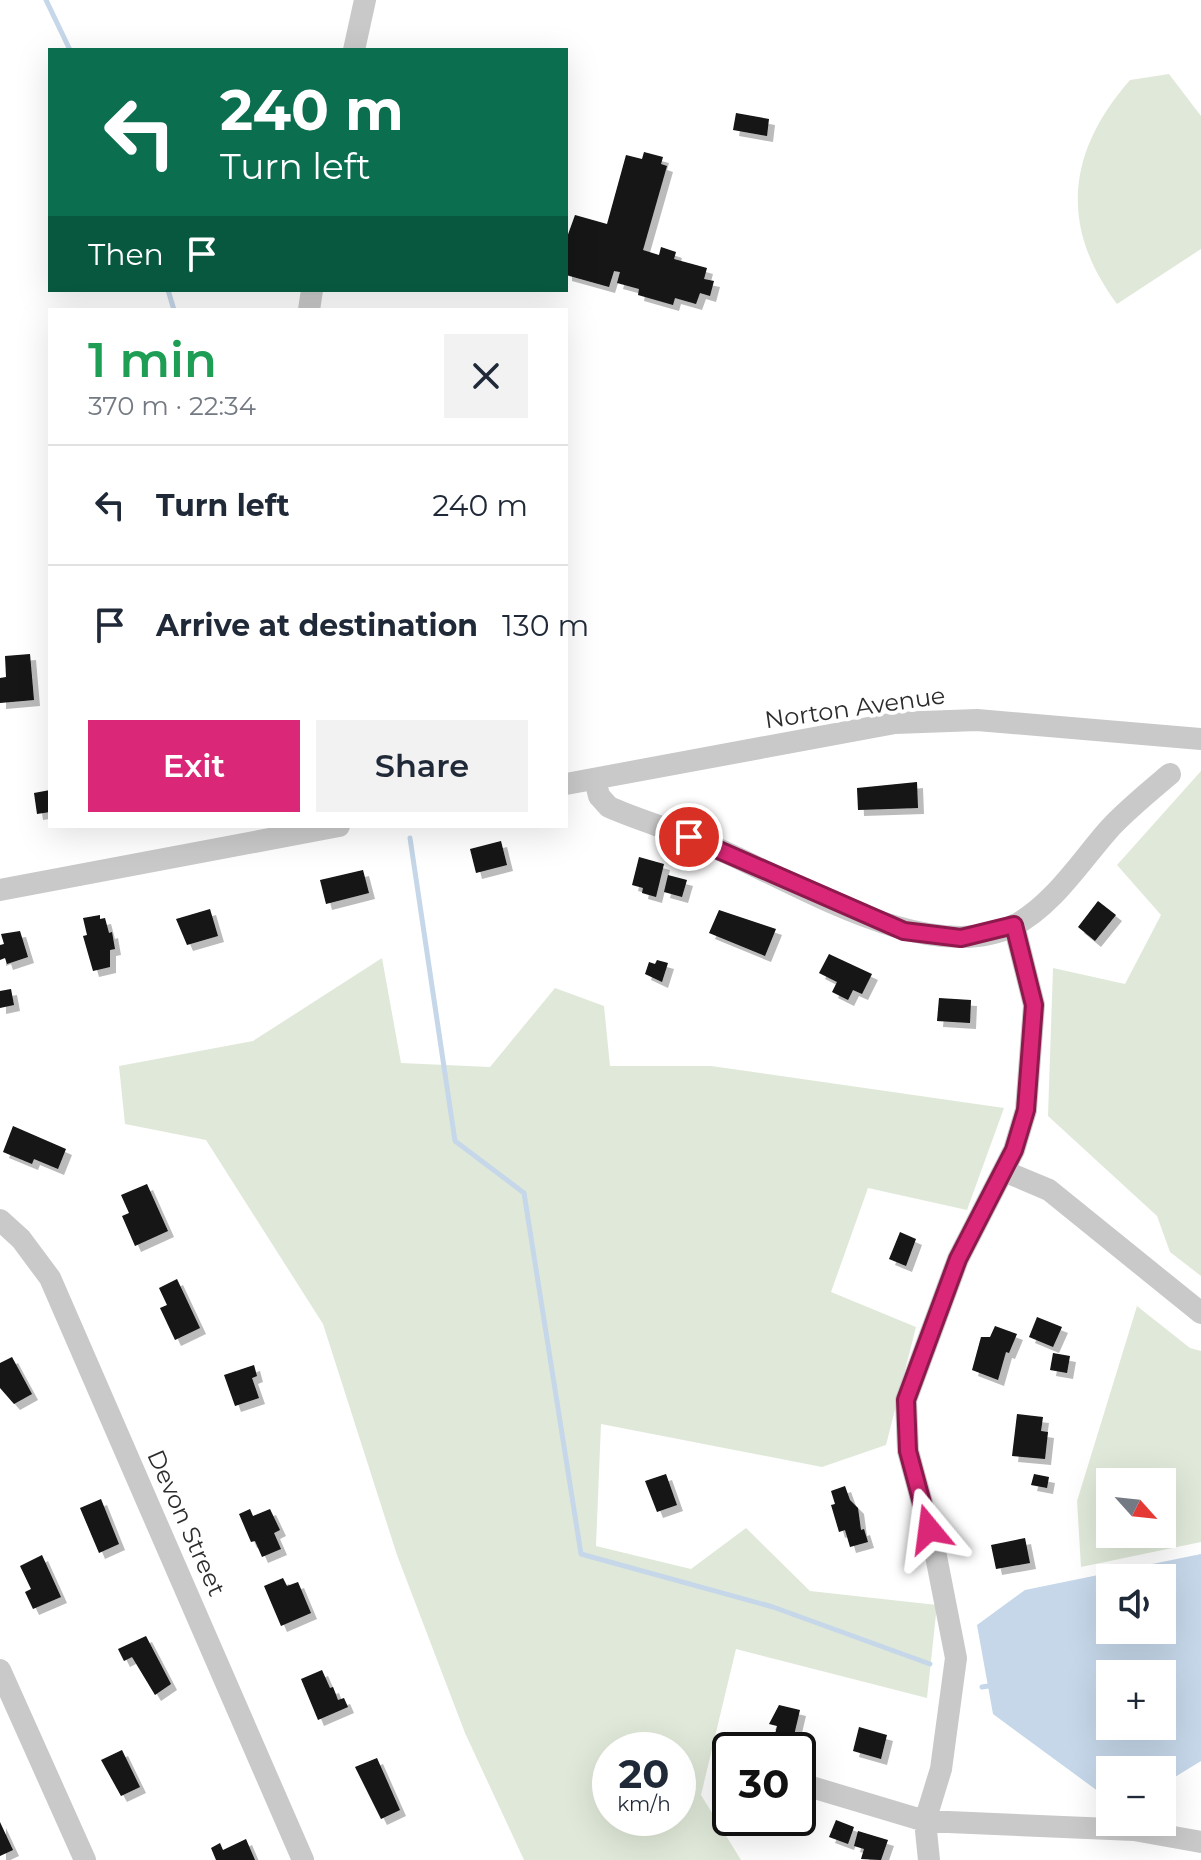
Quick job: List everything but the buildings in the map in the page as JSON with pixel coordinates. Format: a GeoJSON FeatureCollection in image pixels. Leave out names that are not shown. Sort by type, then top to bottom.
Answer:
{"type":"FeatureCollection","features":[{"type":"Feature","properties":{"kind":"street"},"geometry":{"type":"LineString","coordinates":[[354,48],[365,0]]}},
{"type":"Feature","properties":{"kind":"street","name":"Norton Avenue"},"geometry":{"type":"LineString","coordinates":[[568,784],[895,723],[977,720],[1201,739]]}},
{"type":"Feature","properties":{"kind":"street"},"geometry":{"type":"LineString","coordinates":[[595,779],[599,796],[609,807],[710,845],[886,925],[923,935],[961,938],[1014,925],[1037,909],[1114,824],[1170,774]]}},
{"type":"Feature","properties":{"kind":"street"},"geometry":{"type":"LineString","coordinates":[[0,890],[328,828]]}},
{"type":"Feature","properties":{"kind":"street"},"geometry":{"type":"LineString","coordinates":[[929,1860],[925,1821],[941,1769],[956,1658],[935,1551],[908,1451],[906,1400],[958,1259],[1004,1171],[1026,1110],[1034,1005],[1014,925]]}},
{"type":"Feature","properties":{"kind":"street"},"geometry":{"type":"LineString","coordinates":[[1004,1171],[1049,1190],[1201,1313]]}},
{"type":"Feature","properties":{"kind":"street","name":"Devon Street"},"geometry":{"type":"LineString","coordinates":[[0,1220],[21,1239],[50,1278],[303,1860]]}},
{"type":"Feature","properties":{"kind":"street"},"geometry":{"type":"LineString","coordinates":[[0,1670],[85,1860]]}},
{"type":"Feature","properties":{"kind":"street"},"geometry":{"type":"LineString","coordinates":[[816,1788],[925,1821],[1134,1830],[1165,1833],[1201,1842]]}},
{"type":"Feature","properties":{"kind":"green space"},"geometry":{"type":"Polygon","coordinates":[[[1169,74],[1201,116],[1201,249],[1117,304],[1098,275],[1079,218],[1078,190],[1083,162],[1093,134],[1130,80],[1169,74]]]}},
{"type":"Feature","properties":{"kind":"green space"},"geometry":{"type":"Polygon","coordinates":[[[1201,771],[1201,1276],[1170,1252],[1157,1216],[1048,1116],[1053,968],[1125,984],[1161,915],[1117,865],[1201,771]]]}},
{"type":"Feature","properties":{"kind":"green space"},"geometry":{"type":"Polygon","coordinates":[[[382,958],[401,1063],[490,1067],[555,988],[604,1006],[610,1066],[711,1066],[1004,1108],[967,1210],[868,1188],[831,1292],[916,1327],[886,1445],[822,1467],[601,1424],[596,1546],[691,1569],[746,1528],[810,1591],[937,1605],[927,1698],[736,1649],[716,1732],[712,1732],[712,1749],[701,1795],[712,1813],[712,1836],[726,1836],[741,1860],[524,1860],[465,1733],[397,1555],[323,1324],[206,1140],[125,1124],[119,1066],[253,1041],[382,958]]]}},
{"type":"Feature","properties":{"kind":"green space"},"geometry":{"type":"Polygon","coordinates":[[[1137,1306],[1190,1348],[1201,1351],[1201,1542],[1176,1547],[1176,1468],[1096,1468],[1096,1548],[1172,1548],[1081,1567],[1077,1501],[1137,1306]]]}},
{"type":"Feature","properties":{"kind":"water"},"geometry":{"type":"Polygon","coordinates":[[[1201,1554],[1201,1761],[1176,1776],[1176,1756],[1096,1756],[1096,1790],[993,1714],[977,1625],[1025,1590],[1096,1575],[1096,1644],[1176,1644],[1176,1564],[1152,1564],[1201,1554]]]}},
{"type":"Feature","properties":{"kind":"waterway"},"geometry":{"type":"LineString","coordinates":[[46,0],[69,48]]}},
{"type":"Feature","properties":{"kind":"waterway"},"geometry":{"type":"LineString","coordinates":[[169,292],[173,308]]}},
{"type":"Feature","properties":{"kind":"waterway"},"geometry":{"type":"LineString","coordinates":[[410,838],[455,1141],[524,1193],[581,1554],[773,1607],[930,1664]]}},
{"type":"Feature","properties":{"kind":"waterway"},"geometry":{"type":"LineString","coordinates":[[982,1687],[995,1685]]}},
{"type":"Feature","properties":{"kind":"route"},"geometry":{"type":"LineString","coordinates":[[689,837],[904,931],[961,938],[997,932],[1014,925],[1034,1005],[1030,1089],[1022,1130],[958,1259],[906,1400],[908,1451],[929,1529]]}}]}
